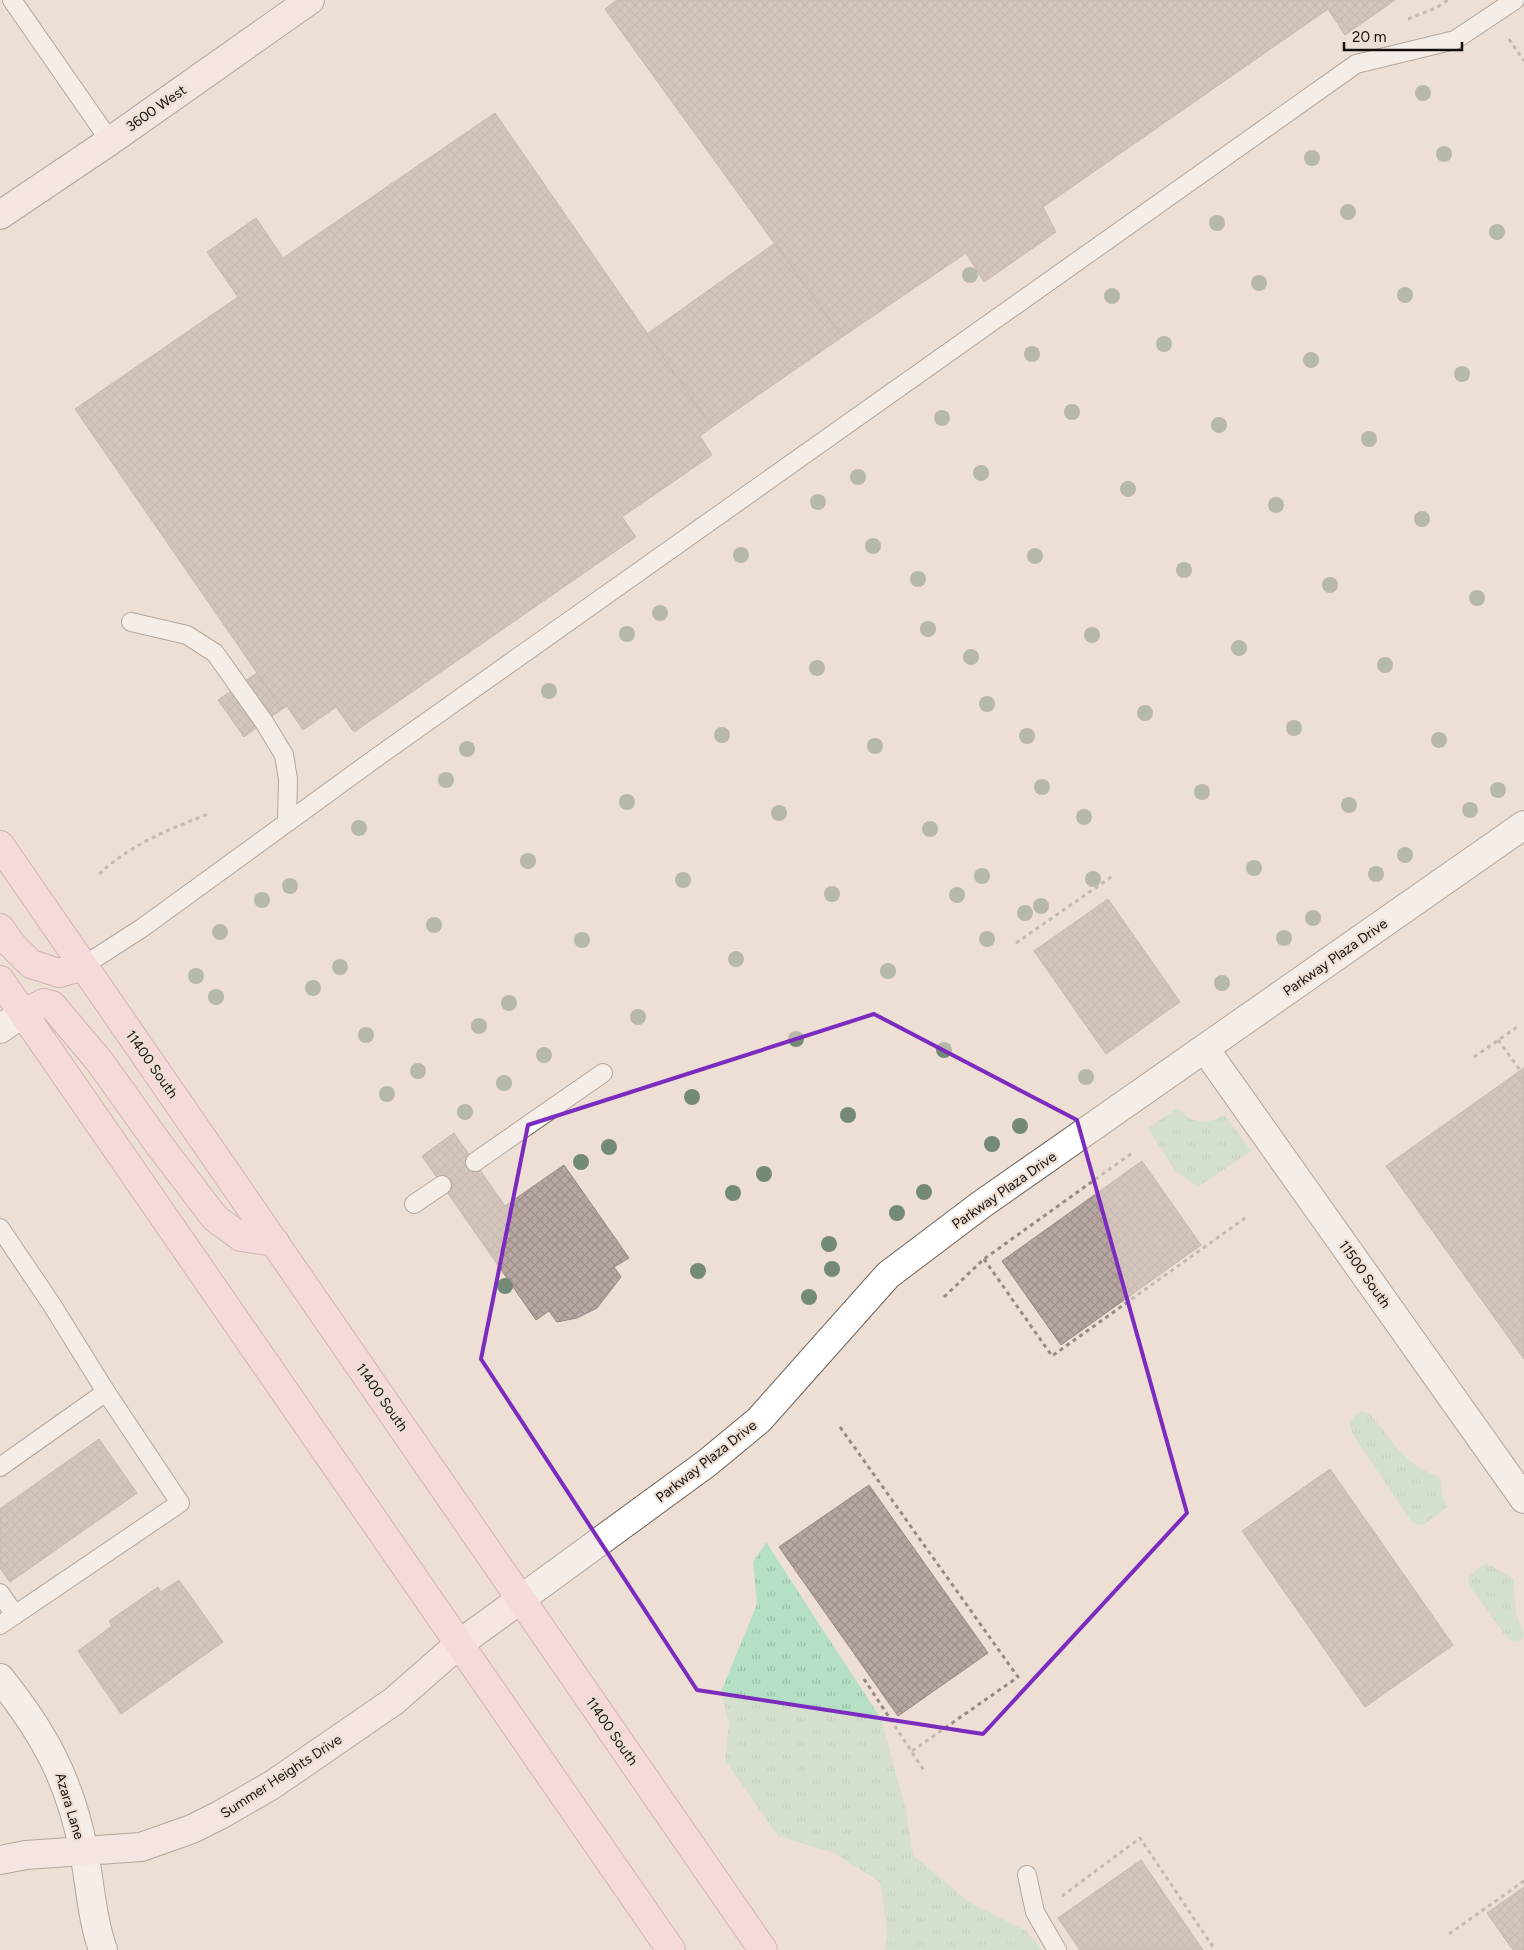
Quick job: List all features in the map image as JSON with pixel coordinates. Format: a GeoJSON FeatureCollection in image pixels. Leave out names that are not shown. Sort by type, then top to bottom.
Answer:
{"type":"FeatureCollection","features":[{"type":"Feature","properties":{"kind":"main road","name":"11400 South"},"geometry":{"type":"LineString","coordinates":[[0,845],[763,1950]]}},
{"type":"Feature","properties":{"kind":"main road"},"geometry":{"type":"LineString","coordinates":[[0,928],[11,944],[31,964],[59,973],[84,966]]}},
{"type":"Feature","properties":{"kind":"main road"},"geometry":{"type":"LineString","coordinates":[[0,980],[671,1950]]}},
{"type":"Feature","properties":{"kind":"main road"},"geometry":{"type":"LineString","coordinates":[[23,1013],[44,1003],[52,1005],[100,1062],[160,1146],[215,1218],[241,1237],[275,1242]]}},
{"type":"Feature","properties":{"kind":"street","name":"3600 West"},"geometry":{"type":"LineString","coordinates":[[0,214],[110,140],[310,0]]}},
{"type":"Feature","properties":{"kind":"street","name":"Parkway Plaza Drive"},"geometry":{"type":"LineString","coordinates":[[522,1599],[707,1463],[759,1420],[888,1275],[982,1204],[1524,825]]}},
{"type":"Feature","properties":{"kind":"street"},"geometry":{"type":"LineString","coordinates":[[0,1029],[23,1013]]}},
{"type":"Feature","properties":{"kind":"street","name":"11500 South"},"geometry":{"type":"LineString","coordinates":[[1205,1049],[1522,1492]]}},
{"type":"Feature","properties":{"kind":"street","name":"Summer Heights Drive"},"geometry":{"type":"LineString","coordinates":[[0,1860],[84,1850],[141,1847],[192,1829],[220,1815],[272,1785],[394,1700],[459,1644],[522,1599]]}},
{"type":"Feature","properties":{"kind":"street","name":"Azara Lane"},"geometry":{"type":"LineString","coordinates":[[0,1678],[36,1726],[52,1753],[71,1800],[84,1850],[102,1950]]}},
{"type":"Feature","properties":{"kind":"lane"},"geometry":{"type":"LineString","coordinates":[[12,0],[110,140]]}},
{"type":"Feature","properties":{"kind":"lane"},"geometry":{"type":"LineString","coordinates":[[84,966],[142,928],[287,822],[1356,64],[1455,40],[1516,0]]}},
{"type":"Feature","properties":{"kind":"lane"},"geometry":{"type":"LineString","coordinates":[[131,622],[188,635],[215,653],[264,722],[284,755],[288,779],[287,822]]}},
{"type":"Feature","properties":{"kind":"lane"},"geometry":{"type":"LineString","coordinates":[[475,1162],[603,1073]]}},
{"type":"Feature","properties":{"kind":"lane"},"geometry":{"type":"LineString","coordinates":[[414,1204],[442,1185]]}},
{"type":"Feature","properties":{"kind":"lane"},"geometry":{"type":"LineString","coordinates":[[0,1228],[180,1502],[0,1625]]}},
{"type":"Feature","properties":{"kind":"lane"},"geometry":{"type":"LineString","coordinates":[[0,1466],[106,1392]]}},
{"type":"Feature","properties":{"kind":"lane"},"geometry":{"type":"LineString","coordinates":[[0,1593],[15,1614]]}},
{"type":"Feature","properties":{"kind":"lane"},"geometry":{"type":"LineString","coordinates":[[1027,1875],[1035,1912],[1056,1950]]}},
{"type":"Feature","properties":{"kind":"path"},"geometry":{"type":"LineString","coordinates":[[1506,36],[1524,62]]}},
{"type":"Feature","properties":{"kind":"path"},"geometry":{"type":"LineString","coordinates":[[99,874],[110,864],[147,840],[208,814]]}},
{"type":"Feature","properties":{"kind":"path"},"geometry":{"type":"LineString","coordinates":[[1016,943],[1114,875]]}},
{"type":"Feature","properties":{"kind":"path"},"geometry":{"type":"LineString","coordinates":[[1474,1057],[1517,1027]]}},
{"type":"Feature","properties":{"kind":"path"},"geometry":{"type":"LineString","coordinates":[[1498,1040],[1520,1070]]}},
{"type":"Feature","properties":{"kind":"path"},"geometry":{"type":"LineString","coordinates":[[944,1297],[984,1259],[1132,1153]]}},
{"type":"Feature","properties":{"kind":"path"},"geometry":{"type":"LineString","coordinates":[[984,1259],[1052,1356],[1248,1216]]}},
{"type":"Feature","properties":{"kind":"path"},"geometry":{"type":"LineString","coordinates":[[840,1427],[1018,1677],[912,1751]]}},
{"type":"Feature","properties":{"kind":"path"},"geometry":{"type":"LineString","coordinates":[[864,1679],[925,1772]]}},
{"type":"Feature","properties":{"kind":"path"},"geometry":{"type":"LineString","coordinates":[[1055,1900],[1140,1838],[1215,1950]]}},
{"type":"Feature","properties":{"kind":"path"},"geometry":{"type":"LineString","coordinates":[[1449,1934],[1524,1881]]}},
{"type":"Feature","properties":{"kind":"highlighted area"},"geometry":{"type":"Polygon","coordinates":[[[874,1014],[1077,1120],[1187,1513],[983,1734],[697,1690],[481,1359],[528,1125],[874,1014]]]}},
{"type":"Feature","properties":{"kind":"green space"},"geometry":{"type":"Polygon","coordinates":[[[1178,1108],[1189,1118],[1200,1122],[1211,1121],[1225,1115],[1251,1151],[1198,1187],[1175,1171],[1148,1128],[1178,1108]]]}},
{"type":"Feature","properties":{"kind":"green space"},"geometry":{"type":"Polygon","coordinates":[[[1362,1411],[1370,1414],[1408,1459],[1417,1466],[1440,1477],[1442,1494],[1447,1507],[1425,1524],[1417,1525],[1412,1522],[1353,1435],[1350,1424],[1354,1416],[1362,1411]]]}},
{"type":"Feature","properties":{"kind":"green space"},"geometry":{"type":"Polygon","coordinates":[[[766,1542],[881,1719],[906,1810],[913,1855],[969,1902],[1026,1931],[1042,1950],[885,1950],[887,1929],[880,1882],[834,1853],[778,1836],[725,1760],[729,1724],[721,1692],[757,1604],[753,1562],[766,1542]]]}},
{"type":"Feature","properties":{"kind":"green space"},"geometry":{"type":"Polygon","coordinates":[[[1486,1563],[1514,1579],[1517,1618],[1524,1634],[1517,1642],[1507,1638],[1469,1585],[1470,1575],[1486,1563]]]}},
{"type":"Feature","properties":{"kind":"building"},"geometry":{"type":"Polygon","coordinates":[[[617,0],[1395,0],[1345,35],[1328,9],[1043,207],[1056,232],[984,282],[966,253],[842,337],[605,9],[617,0]]]}},
{"type":"Feature","properties":{"kind":"building"},"geometry":{"type":"Polygon","coordinates":[[[495,113],[712,427],[700,436],[712,455],[622,517],[636,537],[354,732],[336,707],[303,730],[287,706],[282,709],[75,409],[238,297],[207,252],[256,218],[283,258],[495,113]]]}},
{"type":"Feature","properties":{"kind":"building"},"geometry":{"type":"Polygon","coordinates":[[[775,243],[842,337],[712,427],[647,334],[775,243]]]}},
{"type":"Feature","properties":{"kind":"building"},"geometry":{"type":"Polygon","coordinates":[[[257,673],[282,709],[244,737],[218,700],[257,673]]]}},
{"type":"Feature","properties":{"kind":"building"},"geometry":{"type":"Polygon","coordinates":[[[1108,899],[1180,1002],[1106,1054],[1034,951],[1108,899]]]}},
{"type":"Feature","properties":{"kind":"building"},"geometry":{"type":"Polygon","coordinates":[[[1524,1068],[1524,1359],[1386,1166],[1524,1068]]]}},
{"type":"Feature","properties":{"kind":"building"},"geometry":{"type":"Polygon","coordinates":[[[454,1133],[505,1206],[564,1165],[629,1258],[614,1267],[621,1277],[597,1308],[577,1318],[557,1322],[549,1311],[536,1320],[422,1156],[454,1133]]]}},
{"type":"Feature","properties":{"kind":"building"},"geometry":{"type":"Polygon","coordinates":[[[1142,1161],[1201,1245],[1061,1345],[1002,1261],[1142,1161]]]}},
{"type":"Feature","properties":{"kind":"building"},"geometry":{"type":"Polygon","coordinates":[[[99,1439],[137,1493],[10,1582],[0,1568],[0,1509],[99,1439]]]}},
{"type":"Feature","properties":{"kind":"building"},"geometry":{"type":"Polygon","coordinates":[[[1330,1469],[1453,1645],[1365,1707],[1242,1531],[1330,1469]]]}},
{"type":"Feature","properties":{"kind":"building"},"geometry":{"type":"Polygon","coordinates":[[[869,1485],[988,1653],[898,1716],[779,1547],[869,1485]]]}},
{"type":"Feature","properties":{"kind":"building"},"geometry":{"type":"Polygon","coordinates":[[[179,1580],[223,1642],[121,1714],[78,1651],[112,1626],[109,1621],[158,1587],[161,1592],[179,1580]]]}},
{"type":"Feature","properties":{"kind":"building"},"geometry":{"type":"Polygon","coordinates":[[[1141,1860],[1203,1950],[1080,1950],[1058,1918],[1141,1860]]]}},
{"type":"Feature","properties":{"kind":"building"},"geometry":{"type":"Polygon","coordinates":[[[1524,1887],[1524,1950],[1513,1950],[1487,1913],[1524,1887]]]}}]}
